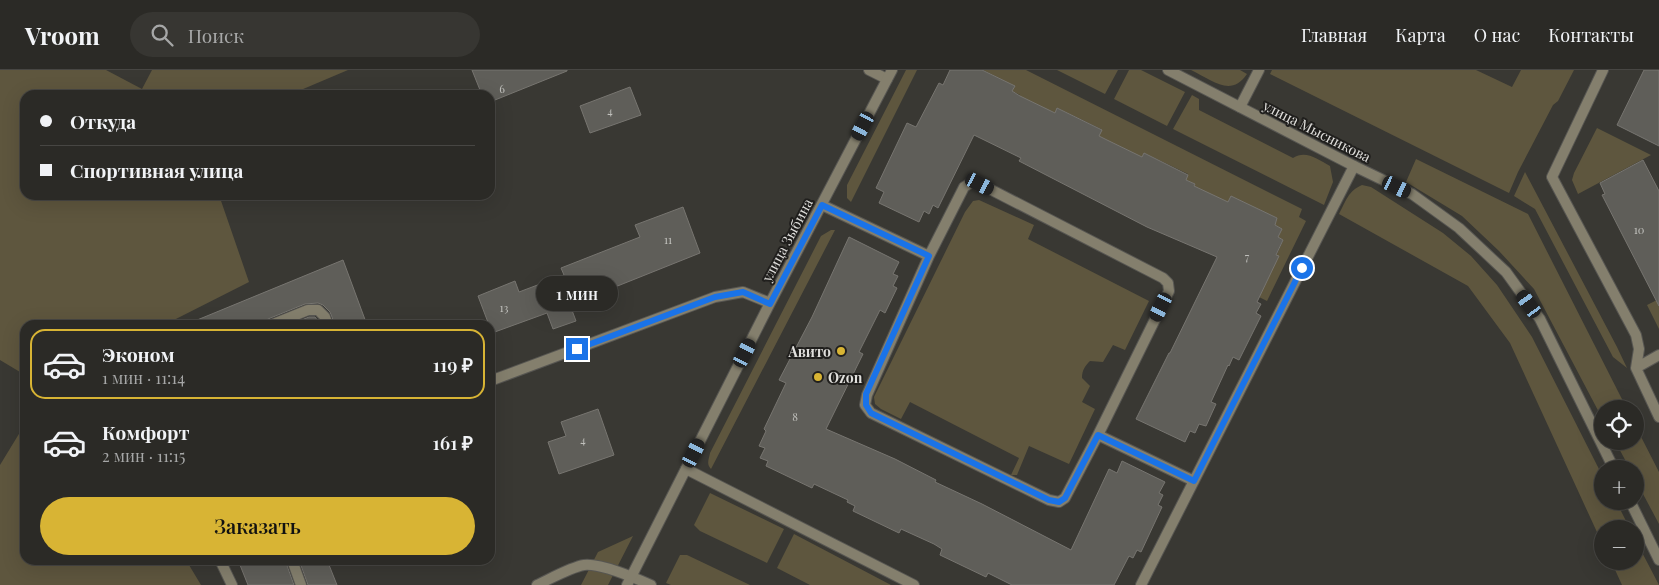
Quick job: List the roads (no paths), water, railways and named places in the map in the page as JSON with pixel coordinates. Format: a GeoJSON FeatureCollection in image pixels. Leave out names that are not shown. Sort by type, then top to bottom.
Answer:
{"type":"FeatureCollection","features":[{"type":"Feature","properties":{"kind":"street"},"geometry":{"type":"LineString","coordinates":[[870,70],[890,75]]}},
{"type":"Feature","properties":{"kind":"street","name":"улица Мысникова"},"geometry":{"type":"LineString","coordinates":[[1168,70],[1412,194],[1459,228],[1506,272],[1540,319],[1610,460]]}},
{"type":"Feature","properties":{"kind":"street"},"geometry":{"type":"LineString","coordinates":[[1240,107],[1259,70]]}},
{"type":"Feature","properties":{"kind":"street"},"geometry":{"type":"LineString","coordinates":[[1603,70],[1552,177],[1636,335],[1639,350],[1636,368],[1659,417]]}},
{"type":"Feature","properties":{"kind":"street","name":"улица Зыбина"},"geometry":{"type":"LineString","coordinates":[[629,580],[890,75]]}},
{"type":"Feature","properties":{"kind":"street"},"geometry":{"type":"LineString","coordinates":[[1141,585],[1354,166]]}},
{"type":"Feature","properties":{"kind":"street"},"geometry":{"type":"LineString","coordinates":[[972,182],[980,184],[1163,278],[1168,283],[1169,291],[1098,435],[1065,498],[1059,502],[1049,500],[871,413],[866,405],[866,394],[929,256],[964,187],[972,182]]}},
{"type":"Feature","properties":{"kind":"street"},"geometry":{"type":"LineString","coordinates":[[822,205],[929,256]]}},
{"type":"Feature","properties":{"kind":"street"},"geometry":{"type":"LineString","coordinates":[[495,379],[715,297],[743,292],[770,304]]}},
{"type":"Feature","properties":{"kind":"street"},"geometry":{"type":"LineString","coordinates":[[283,320],[308,310],[318,310],[326,320]]}},
{"type":"Feature","properties":{"kind":"street"},"geometry":{"type":"LineString","coordinates":[[1636,368],[1659,355]]}},
{"type":"Feature","properties":{"kind":"street"},"geometry":{"type":"LineString","coordinates":[[1098,435],[1194,481]]}},
{"type":"Feature","properties":{"kind":"street"},"geometry":{"type":"LineString","coordinates":[[686,470],[914,585]]}},
{"type":"Feature","properties":{"kind":"street"},"geometry":{"type":"LineString","coordinates":[[1634,510],[1659,560]]}},
{"type":"Feature","properties":{"kind":"street"},"geometry":{"type":"LineString","coordinates":[[537,585],[581,565],[591,564],[629,580],[651,585]]}},
{"type":"Feature","properties":{"kind":"street"},"geometry":{"type":"LineString","coordinates":[[222,565],[232,585]]}},
{"type":"Feature","properties":{"kind":"street"},"geometry":{"type":"LineString","coordinates":[[294,565],[301,585]]}},
{"type":"Feature","properties":{"kind":"street"},"geometry":{"type":"LineString","coordinates":[[556,585],[563,573]]}},
{"type":"Feature","properties":{"kind":"place","name":"Авито"},"geometry":{"type":"Point","coordinates":[841,351]}},
{"type":"Feature","properties":{"kind":"place","name":"Ozon"},"geometry":{"type":"Point","coordinates":[818,377]}}]}
